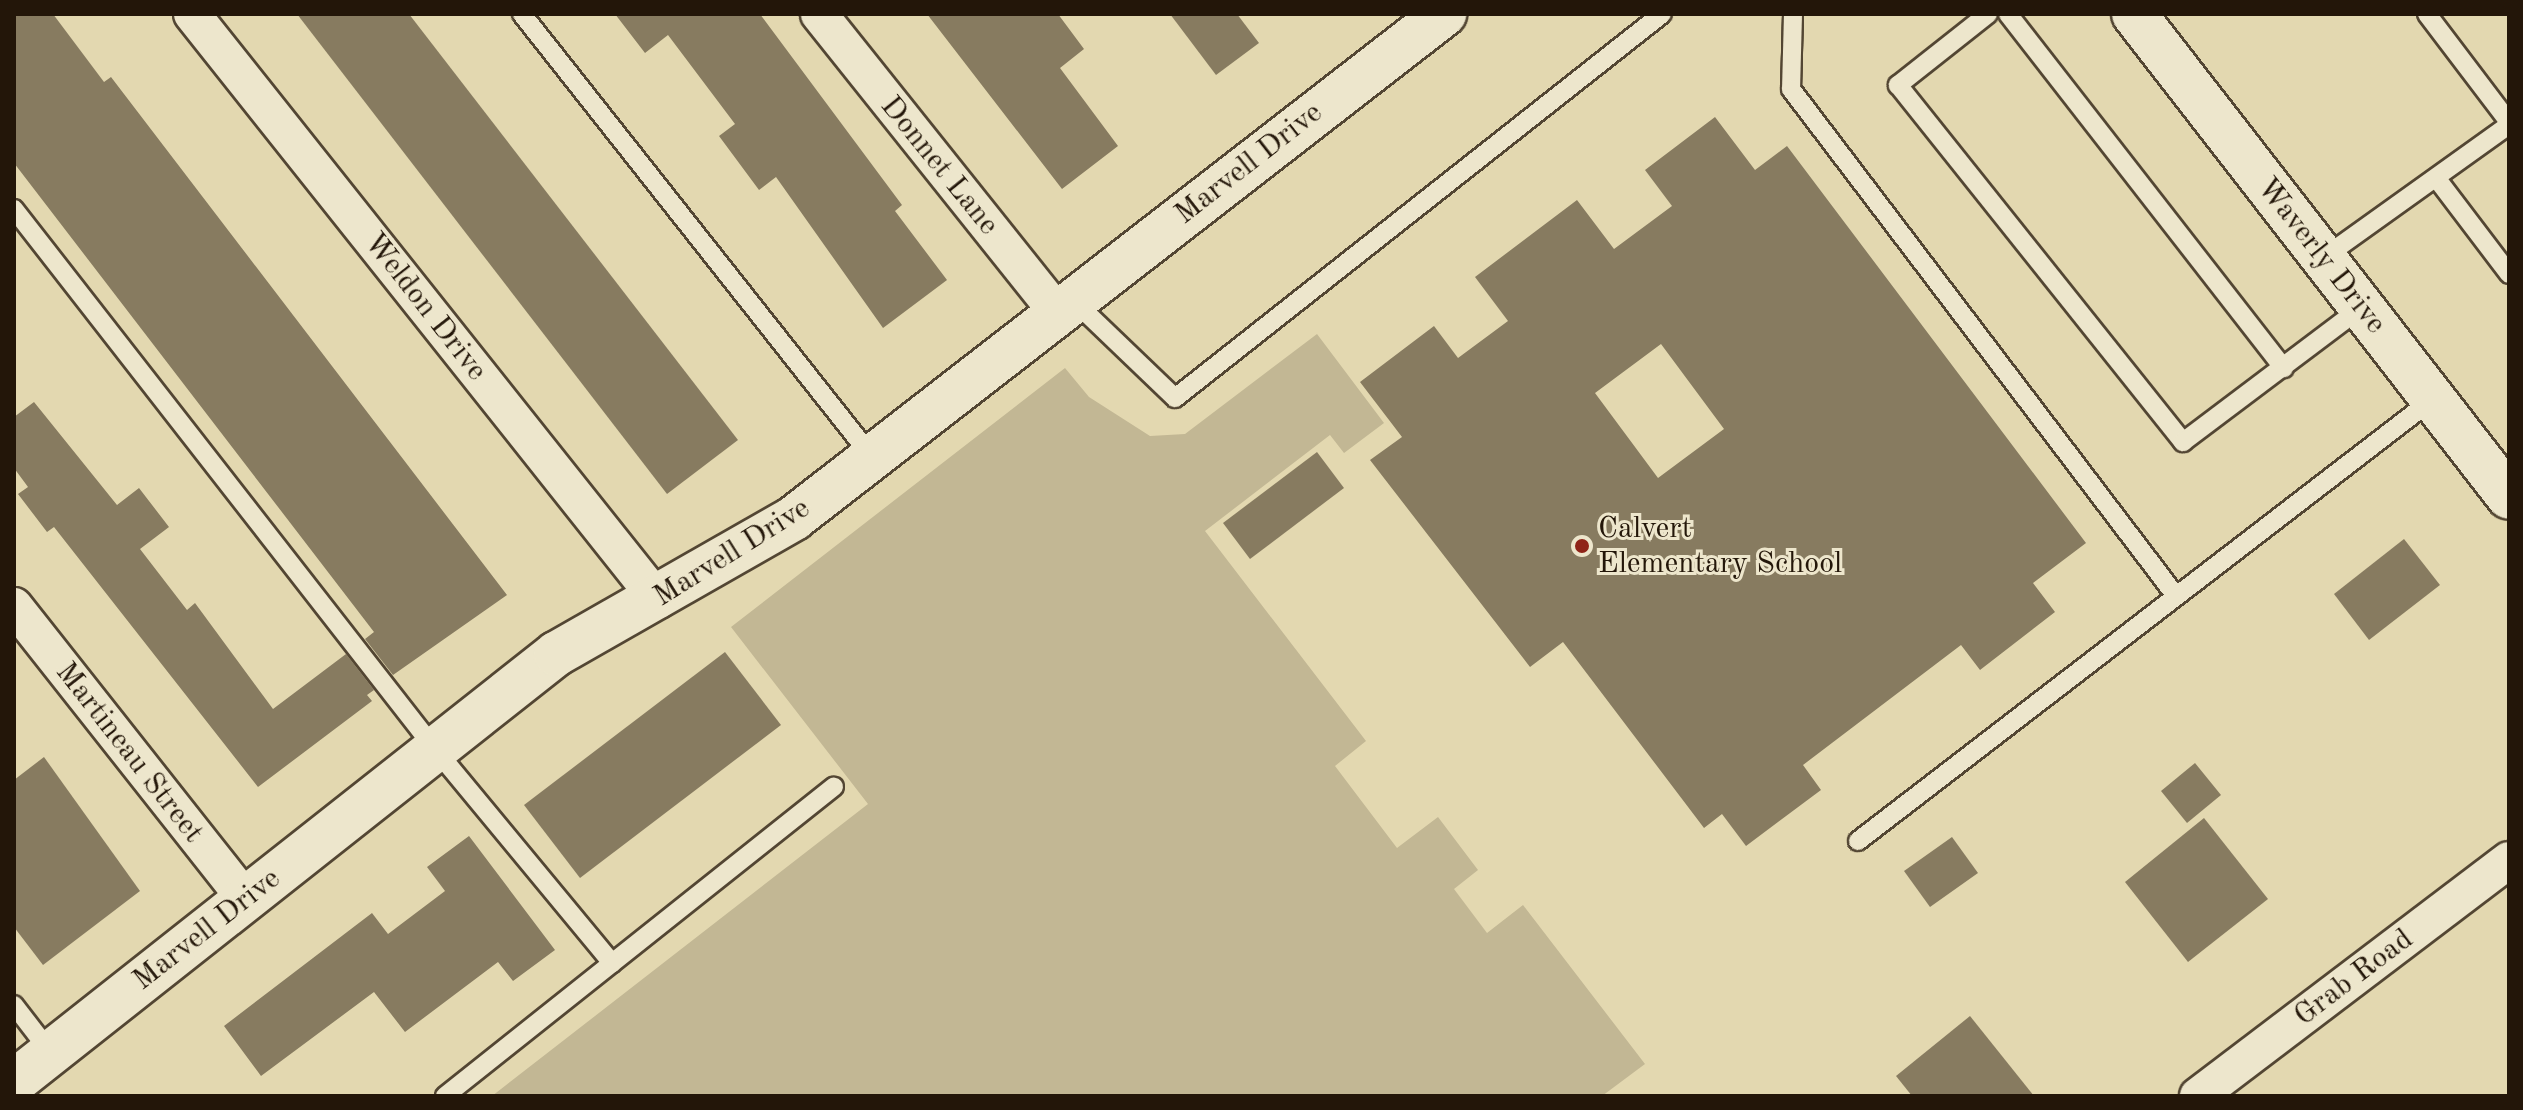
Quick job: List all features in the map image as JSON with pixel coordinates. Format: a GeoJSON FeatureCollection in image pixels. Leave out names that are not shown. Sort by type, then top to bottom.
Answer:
{"type":"FeatureCollection","features":[{"type":"Feature","properties":{"kind":"street","name":"Weldon Drive"},"geometry":{"type":"LineString","coordinates":[[192,14],[658,600]]}},
{"type":"Feature","properties":{"kind":"street","name":"Donnet Lane"},"geometry":{"type":"LineString","coordinates":[[819,14],[1068,309]]}},
{"type":"Feature","properties":{"kind":"street","name":"Marvell Drive"},"geometry":{"type":"LineString","coordinates":[[14,1082],[556,654],[658,600],[794,518],[1068,309],[1444,14]]}},
{"type":"Feature","properties":{"kind":"street","name":"Waverly Drive"},"geometry":{"type":"LineString","coordinates":[[2134,14],[2509,497]]}},
{"type":"Feature","properties":{"kind":"street","name":"Martineau Street"},"geometry":{"type":"LineString","coordinates":[[14,606],[245,899]]}},
{"type":"Feature","properties":{"kind":"street","name":"Grab Road"},"geometry":{"type":"LineString","coordinates":[[2198,1096],[2509,860]]}},
{"type":"Feature","properties":{"kind":"lane"},"geometry":{"type":"LineString","coordinates":[[522,14],[872,457]]}},
{"type":"Feature","properties":{"kind":"lane"},"geometry":{"type":"LineString","coordinates":[[1068,309],[1175,398],[1662,14]]}},
{"type":"Feature","properties":{"kind":"lane"},"geometry":{"type":"LineString","coordinates":[[1793,14],[1791,89],[2176,596]]}},
{"type":"Feature","properties":{"kind":"lane"},"geometry":{"type":"LineString","coordinates":[[2008,14],[2284,368]]}},
{"type":"Feature","properties":{"kind":"lane"},"geometry":{"type":"LineString","coordinates":[[2323,258],[2437,179],[2509,124],[2427,14]]}},
{"type":"Feature","properties":{"kind":"lane"},"geometry":{"type":"LineString","coordinates":[[1984,18],[1898,85],[2183,442],[2362,307]]}},
{"type":"Feature","properties":{"kind":"lane"},"geometry":{"type":"LineString","coordinates":[[2437,179],[2509,274]]}},
{"type":"Feature","properties":{"kind":"lane"},"geometry":{"type":"LineString","coordinates":[[14,209],[435,749],[612,963]]}},
{"type":"Feature","properties":{"kind":"lane"},"geometry":{"type":"LineString","coordinates":[[1858,841],[2433,399]]}},
{"type":"Feature","properties":{"kind":"lane"},"geometry":{"type":"LineString","coordinates":[[445,1096],[834,787]]}},
{"type":"Feature","properties":{"kind":"lane"},"geometry":{"type":"LineString","coordinates":[[14,1005],[51,1053]]}},
{"type":"Feature","properties":{"kind":"shaded area"},"geometry":{"type":"Polygon","coordinates":[[[1317,334],[1384,423],[1344,453],[1330,435],[1205,531],[1366,741],[1335,766],[1397,848],[1438,817],[1478,870],[1454,889],[1487,933],[1523,905],[1645,1064],[1602,1096],[492,1096],[868,804],[731,627],[1065,368],[1089,397],[1150,436],[1185,434],[1317,334]]]}},
{"type":"Feature","properties":{"kind":"building"},"geometry":{"type":"Polygon","coordinates":[[[14,14],[53,14],[104,82],[111,77],[507,595],[393,675],[365,639],[374,632],[14,163],[14,14]]]}},
{"type":"Feature","properties":{"kind":"building"},"geometry":{"type":"Polygon","coordinates":[[[297,14],[409,14],[738,440],[667,494],[297,14]]]}},
{"type":"Feature","properties":{"kind":"building"},"geometry":{"type":"Polygon","coordinates":[[[615,14],[760,14],[902,205],[895,211],[947,280],[883,328],[776,177],[759,190],[719,136],[735,124],[668,35],[645,53],[615,14]]]}},
{"type":"Feature","properties":{"kind":"building"},"geometry":{"type":"Polygon","coordinates":[[[927,14],[1058,14],[1084,49],[1060,68],[1118,146],[1062,189],[927,14]]]}},
{"type":"Feature","properties":{"kind":"building"},"geometry":{"type":"Polygon","coordinates":[[[1170,14],[1237,14],[1259,43],[1216,75],[1170,14]]]}},
{"type":"Feature","properties":{"kind":"building"},"geometry":{"type":"Polygon","coordinates":[[[1715,117],[1755,170],[1787,146],[2086,543],[2033,583],[2055,612],[1980,670],[1961,645],[1803,765],[1821,790],[1746,846],[1722,814],[1704,828],[1563,642],[1530,667],[1370,460],[1402,437],[1360,382],[1434,326],[1458,358],[1508,321],[1475,277],[1577,200],[1614,249],[1672,206],[1645,170],[1715,117]],[[1661,344],[1595,393],[1658,478],[1724,429],[1661,344]]]}},
{"type":"Feature","properties":{"kind":"building"},"geometry":{"type":"Polygon","coordinates":[[[34,402],[117,505],[139,488],[169,527],[140,549],[187,610],[195,603],[273,709],[346,654],[374,690],[367,695],[372,701],[258,787],[54,527],[47,532],[18,494],[28,487],[14,468],[14,417],[34,402]]]}},
{"type":"Feature","properties":{"kind":"building"},"geometry":{"type":"Polygon","coordinates":[[[1317,452],[1344,488],[1250,559],[1223,523],[1317,452]]]}},
{"type":"Feature","properties":{"kind":"building"},"geometry":{"type":"Polygon","coordinates":[[[2404,539],[2440,585],[2369,640],[2334,594],[2404,539]]]}},
{"type":"Feature","properties":{"kind":"building"},"geometry":{"type":"Polygon","coordinates":[[[725,652],[781,725],[580,878],[524,805],[725,652]]]}},
{"type":"Feature","properties":{"kind":"building"},"geometry":{"type":"Polygon","coordinates":[[[44,757],[140,891],[43,965],[14,927],[14,780],[44,757]]]}},
{"type":"Feature","properties":{"kind":"building"},"geometry":{"type":"Polygon","coordinates":[[[2195,763],[2221,795],[2187,823],[2161,791],[2195,763]]]}},
{"type":"Feature","properties":{"kind":"building"},"geometry":{"type":"Polygon","coordinates":[[[2204,818],[2268,899],[2188,962],[2125,882],[2204,818]]]}},
{"type":"Feature","properties":{"kind":"building"},"geometry":{"type":"Polygon","coordinates":[[[469,836],[555,950],[513,981],[498,962],[405,1032],[374,992],[261,1076],[224,1026],[372,913],[388,934],[445,891],[427,867],[469,836]]]}},
{"type":"Feature","properties":{"kind":"building"},"geometry":{"type":"Polygon","coordinates":[[[1952,837],[1978,873],[1930,907],[1904,871],[1952,837]]]}},
{"type":"Feature","properties":{"kind":"building"},"geometry":{"type":"Polygon","coordinates":[[[1970,1016],[2034,1096],[1912,1096],[1896,1076],[1970,1016]]]}},
{"type":"Feature","properties":{"kind":"place","name":"Calvert Elementary School"},"geometry":{"type":"Point","coordinates":[1582,546]}}]}
